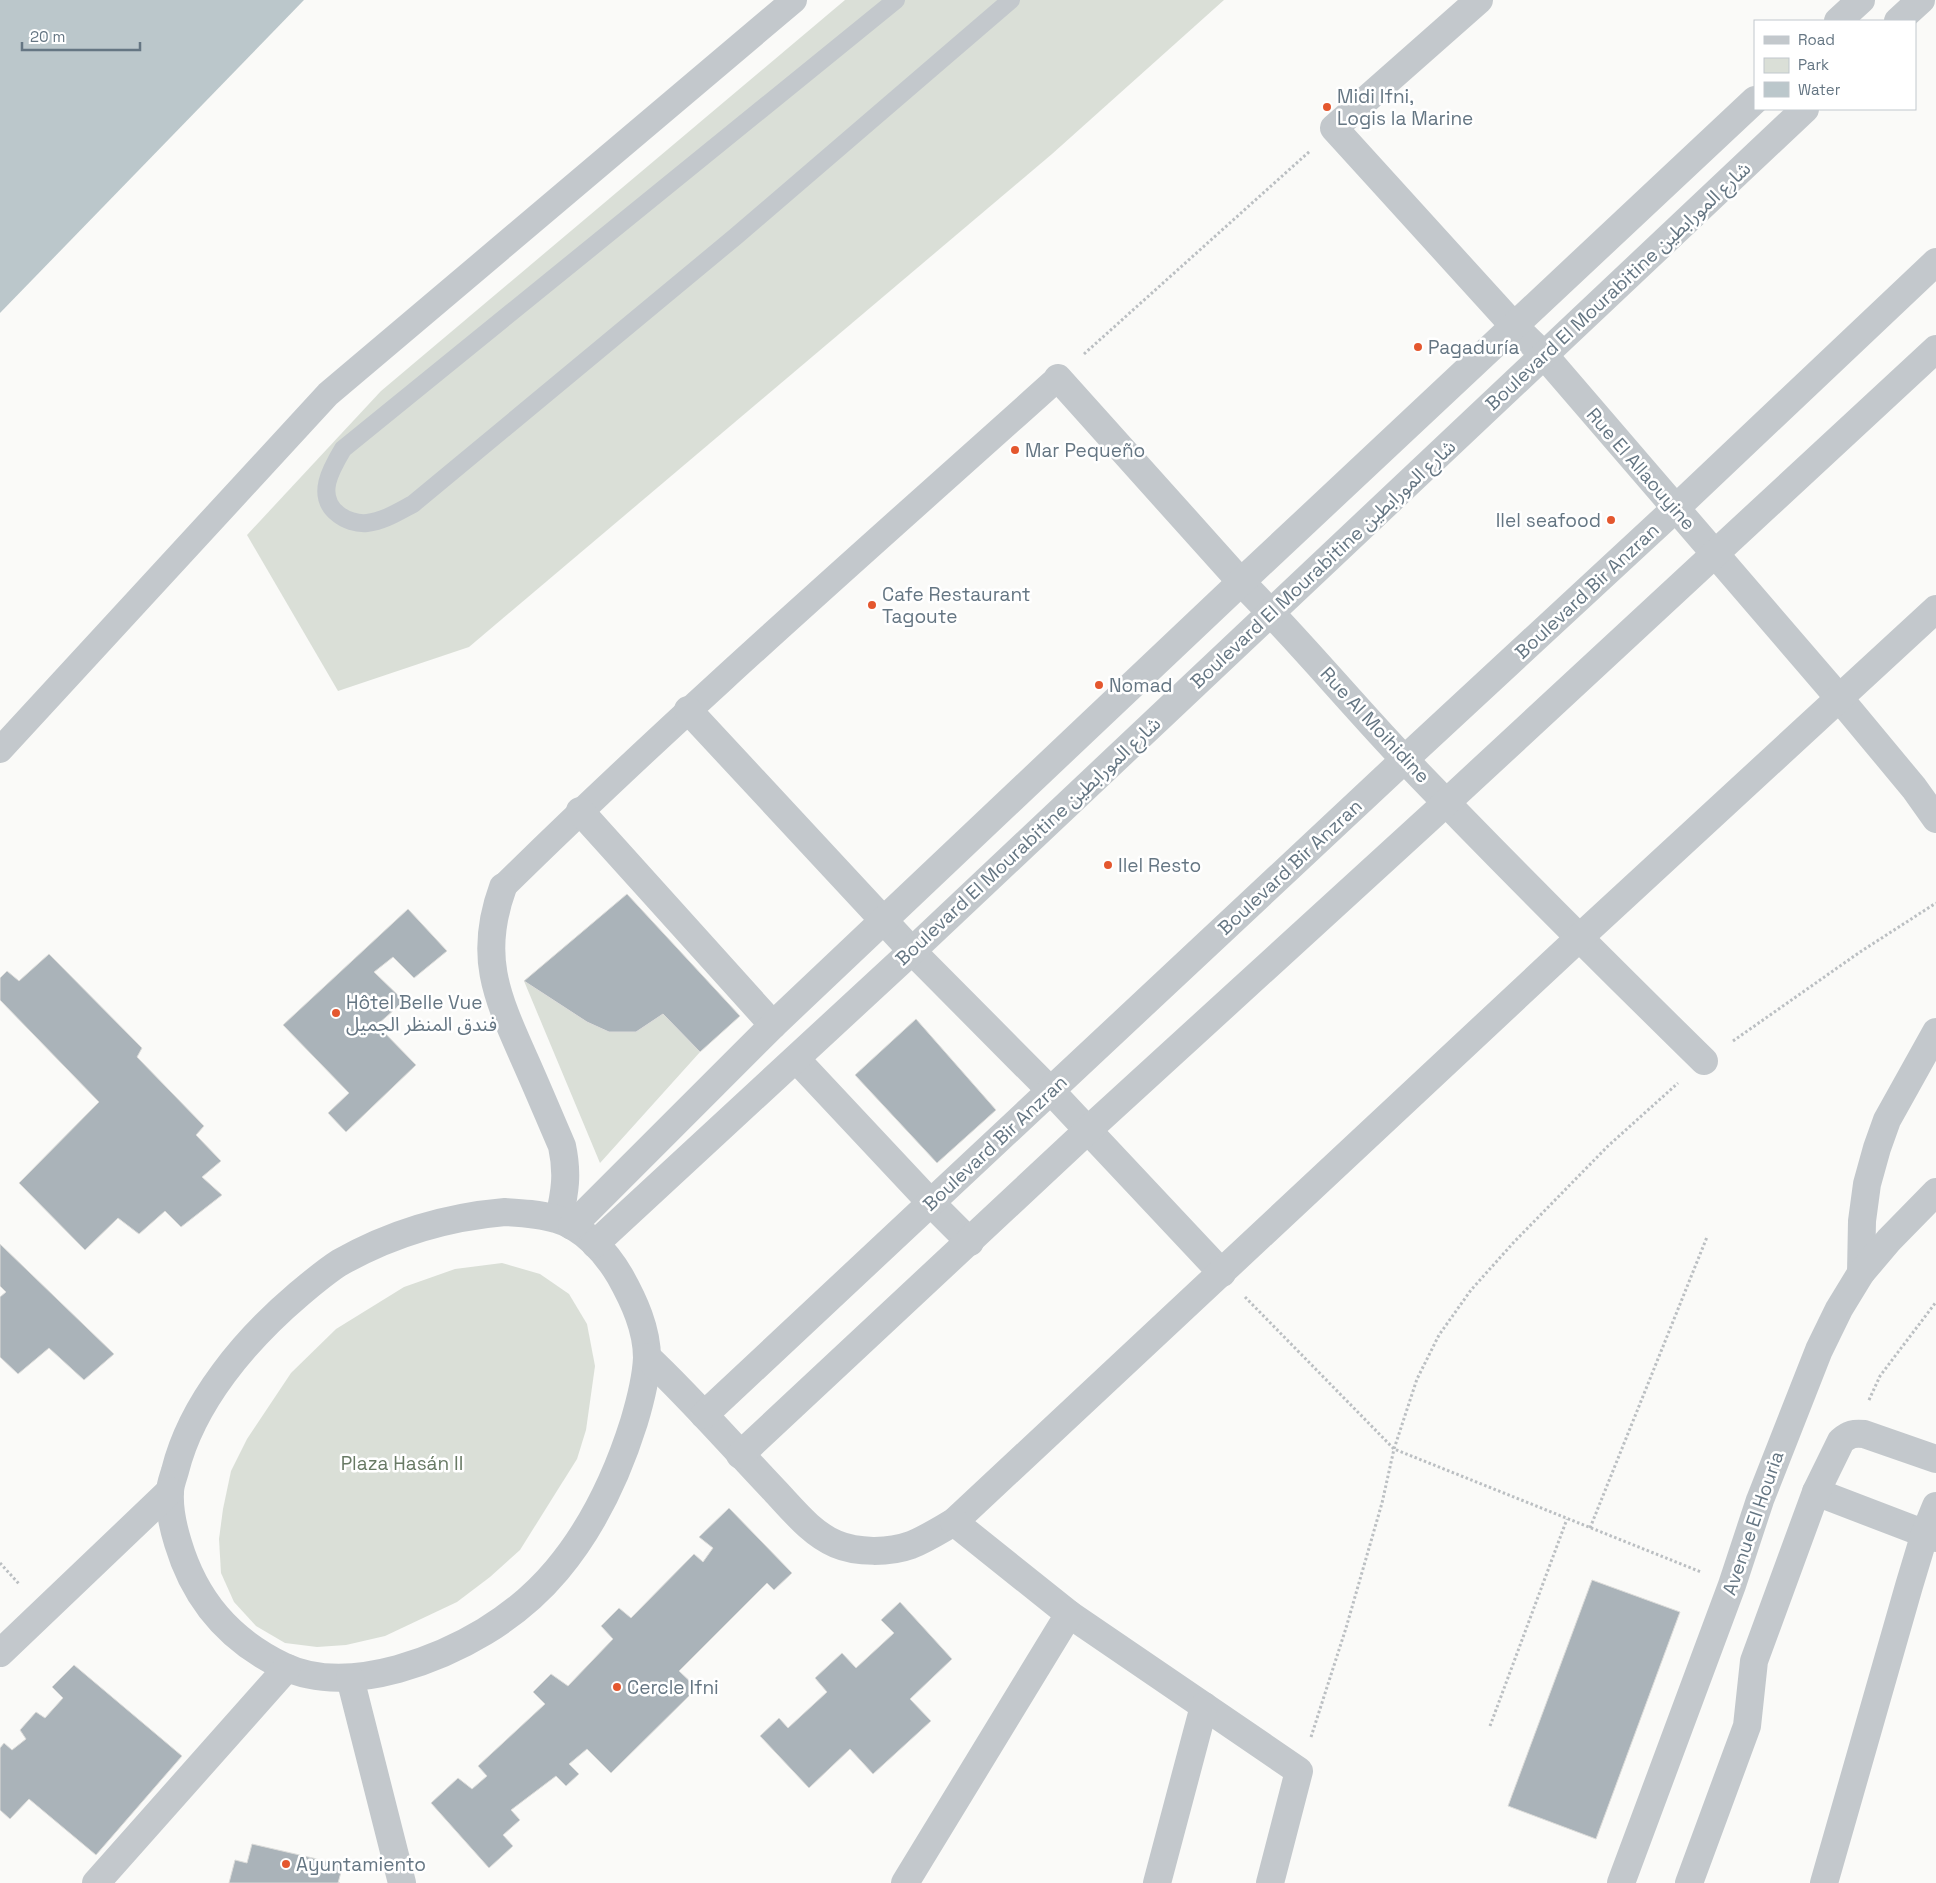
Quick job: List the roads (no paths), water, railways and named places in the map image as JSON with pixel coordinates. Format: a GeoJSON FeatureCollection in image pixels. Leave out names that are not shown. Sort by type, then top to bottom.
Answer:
{"type":"FeatureCollection","features":[{"type":"Feature","properties":{"kind":"street"},"geometry":{"type":"LineString","coordinates":[[0,750],[328,394],[794,0]]}},
{"type":"Feature","properties":{"kind":"street","name":"Rue El Allaouyine"},"geometry":{"type":"LineString","coordinates":[[1479,0],[1334,128],[1514,326],[1544,355],[1840,699],[1914,788],[1936,819]]}},
{"type":"Feature","properties":{"kind":"street"},"geometry":{"type":"LineString","coordinates":[[1839,20],[1861,0]]}},
{"type":"Feature","properties":{"kind":"street"},"geometry":{"type":"LineString","coordinates":[[1899,20],[1921,0]]}},
{"type":"Feature","properties":{"kind":"street"},"geometry":{"type":"LineString","coordinates":[[566,1223],[1241,582],[1754,101]]}},
{"type":"Feature","properties":{"kind":"street","name":"Boulevard El Mourabitine شارع المورابطين"},"geometry":{"type":"LineString","coordinates":[[595,1244],[912,951],[1805,110]]}},
{"type":"Feature","properties":{"kind":"street","name":"Boulevard Bir Anzran"},"geometry":{"type":"LineString","coordinates":[[704,1415],[1676,508],[1936,262]]}},
{"type":"Feature","properties":{"kind":"street"},"geometry":{"type":"LineString","coordinates":[[740,1455],[1088,1130],[1447,802],[1936,349]]}},
{"type":"Feature","properties":{"kind":"street"},"geometry":{"type":"LineString","coordinates":[[566,1223],[566,1167],[562,1146],[506,1017],[496,989],[492,964],[491,936],[494,910],[503,887],[580,811],[688,710],[1058,378]]}},
{"type":"Feature","properties":{"kind":"street","name":"Rue Al Moihidine"},"geometry":{"type":"LineString","coordinates":[[1058,378],[1241,582],[1271,612],[1405,759],[1578,938],[1704,1061]]}},
{"type":"Feature","properties":{"kind":"street"},"geometry":{"type":"LineString","coordinates":[[647,1357],[797,1514],[822,1536],[836,1544],[858,1550],[883,1550],[909,1546],[954,1522],[1578,938],[1936,609]]}},
{"type":"Feature","properties":{"kind":"street"},"geometry":{"type":"LineString","coordinates":[[688,710],[912,951],[1051,1091],[1222,1273]]}},
{"type":"Feature","properties":{"kind":"street"},"geometry":{"type":"LineString","coordinates":[[580,811],[773,1026]]}},
{"type":"Feature","properties":{"kind":"street"},"geometry":{"type":"LineString","coordinates":[[1862,1273],[1862,1221],[1867,1184],[1877,1148],[1887,1120],[1936,1032]]}},
{"type":"Feature","properties":{"kind":"street"},"geometry":{"type":"LineString","coordinates":[[796,1059],[970,1242]]}},
{"type":"Feature","properties":{"kind":"street","name":"Avenue El Houria"},"geometry":{"type":"LineString","coordinates":[[1621,1883],[1732,1585],[1760,1500],[1808,1376],[1839,1309],[1862,1273],[1889,1240],[1936,1192]]}},
{"type":"Feature","properties":{"kind":"street"},"geometry":{"type":"LineString","coordinates":[[505,1212],[537,1214],[566,1223],[595,1244],[613,1264],[629,1292],[642,1324],[647,1357],[642,1396],[614,1478],[597,1512],[577,1544],[556,1572],[526,1601],[494,1626],[450,1650],[414,1664],[350,1678],[315,1676],[287,1668],[256,1652],[226,1628],[201,1598],[185,1566],[174,1527],[170,1491],[178,1456],[191,1426],[239,1352],[270,1319],[337,1265],[403,1233],[439,1222],[476,1214],[505,1212]]}},
{"type":"Feature","properties":{"kind":"street"},"geometry":{"type":"LineString","coordinates":[[1688,1883],[1747,1726],[1754,1661],[1816,1492],[1847,1437],[1872,1436],[1936,1459]]}},
{"type":"Feature","properties":{"kind":"street"},"geometry":{"type":"LineString","coordinates":[[0,1653],[170,1491]]}},
{"type":"Feature","properties":{"kind":"street"},"geometry":{"type":"LineString","coordinates":[[1816,1492],[1931,1536]]}},
{"type":"Feature","properties":{"kind":"street"},"geometry":{"type":"LineString","coordinates":[[1824,1883],[1931,1536],[1936,1506]]}},
{"type":"Feature","properties":{"kind":"street"},"geometry":{"type":"LineString","coordinates":[[954,1522],[1069,1614],[1299,1771],[1270,1883]]}},
{"type":"Feature","properties":{"kind":"street"},"geometry":{"type":"LineString","coordinates":[[905,1883],[1069,1614]]}},
{"type":"Feature","properties":{"kind":"street"},"geometry":{"type":"LineString","coordinates":[[96,1883],[287,1668]]}},
{"type":"Feature","properties":{"kind":"street"},"geometry":{"type":"LineString","coordinates":[[350,1678],[402,1883]]}},
{"type":"Feature","properties":{"kind":"street"},"geometry":{"type":"LineString","coordinates":[[1157,1883],[1204,1706]]}},
{"type":"Feature","properties":{"kind":"lane"},"geometry":{"type":"LineString","coordinates":[[896,0],[343,449],[330,471],[325,492],[332,509],[344,520],[365,524],[388,518],[413,504],[735,237],[1011,0]]}},
{"type":"Feature","properties":{"kind":"water"},"geometry":{"type":"Polygon","coordinates":[[[0,0],[304,0],[0,313],[0,0]]]}},
{"type":"Feature","properties":{"kind":"place","name":"Midi Ifni, Logis la Marine"},"geometry":{"type":"Point","coordinates":[1327,107]}},
{"type":"Feature","properties":{"kind":"place","name":"Pagaduría"},"geometry":{"type":"Point","coordinates":[1418,347]}},
{"type":"Feature","properties":{"kind":"place","name":"Mar Pequeño"},"geometry":{"type":"Point","coordinates":[1015,450]}},
{"type":"Feature","properties":{"kind":"place","name":"Ilel seafood"},"geometry":{"type":"Point","coordinates":[1611,520]}},
{"type":"Feature","properties":{"kind":"place","name":"Cafe Restaurant Tagoute"},"geometry":{"type":"Point","coordinates":[872,605]}},
{"type":"Feature","properties":{"kind":"place","name":"Nomad"},"geometry":{"type":"Point","coordinates":[1099,685]}},
{"type":"Feature","properties":{"kind":"place","name":"Ilel Resto"},"geometry":{"type":"Point","coordinates":[1108,865]}},
{"type":"Feature","properties":{"kind":"place","name":"Hôtel Belle Vue فندق المنظر الجميل"},"geometry":{"type":"Point","coordinates":[336,1013]}},
{"type":"Feature","properties":{"kind":"place","name":"Cercle Ifni"},"geometry":{"type":"Point","coordinates":[617,1687]}},
{"type":"Feature","properties":{"kind":"place","name":"Ayuntamiento"},"geometry":{"type":"Point","coordinates":[286,1864]}},
{"type":"Feature","properties":{"kind":"park label","name":"Plaza Hasán II"},"geometry":{"type":"Point","coordinates":[402,1463]}}]}
